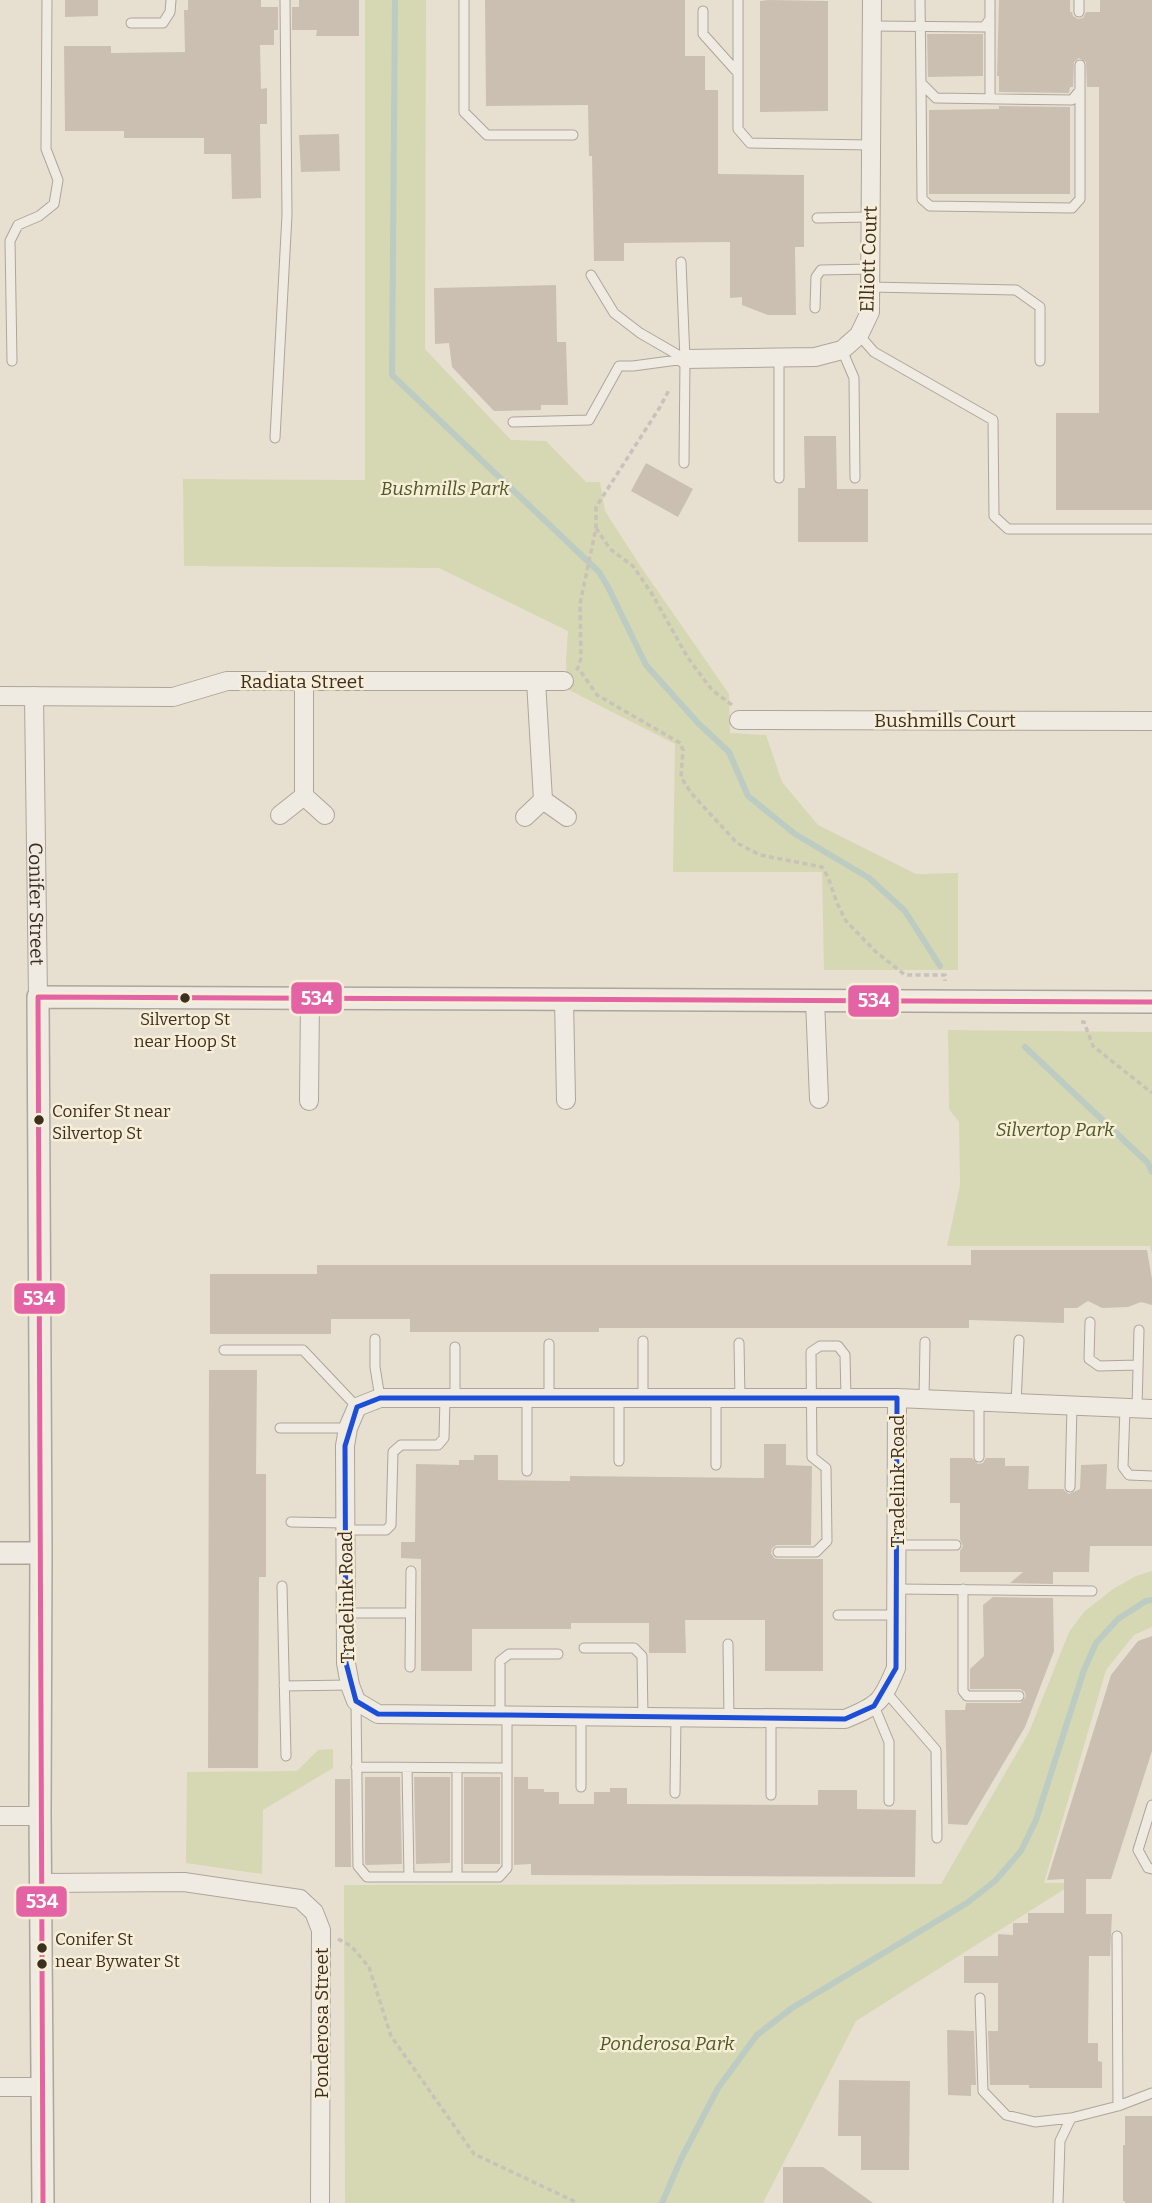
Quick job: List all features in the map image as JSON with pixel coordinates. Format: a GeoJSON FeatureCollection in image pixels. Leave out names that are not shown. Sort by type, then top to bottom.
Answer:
{"type":"FeatureCollection","features":[{"type":"Feature","properties":{"kind":"street","name":"Elliott Court"},"geometry":{"type":"LineString","coordinates":[[685,359],[815,357],[842,350],[859,335],[870,312],[872,0]]}},
{"type":"Feature","properties":{"kind":"street","name":"Radiata Street"},"geometry":{"type":"LineString","coordinates":[[0,696],[173,697],[227,681],[564,681]]}},
{"type":"Feature","properties":{"kind":"street"},"geometry":{"type":"LineString","coordinates":[[304,681],[304,796],[326,815]]}},
{"type":"Feature","properties":{"kind":"street"},"geometry":{"type":"LineString","coordinates":[[536,681],[543,800]]}},
{"type":"Feature","properties":{"kind":"street","name":"Conifer Street"},"geometry":{"type":"LineString","coordinates":[[34,696],[38,997],[43,2203]]}},
{"type":"Feature","properties":{"kind":"street","name":"Bushmills Court"},"geometry":{"type":"LineString","coordinates":[[739,720],[1152,720]]}},
{"type":"Feature","properties":{"kind":"street"},"geometry":{"type":"LineString","coordinates":[[281,815],[304,796]]}},
{"type":"Feature","properties":{"kind":"street"},"geometry":{"type":"LineString","coordinates":[[543,800],[567,817]]}},
{"type":"Feature","properties":{"kind":"street"},"geometry":{"type":"LineString","coordinates":[[525,817],[543,800]]}},
{"type":"Feature","properties":{"kind":"street"},"geometry":{"type":"LineString","coordinates":[[38,997],[1152,1002]]}},
{"type":"Feature","properties":{"kind":"street"},"geometry":{"type":"LineString","coordinates":[[309,1101],[310,998]]}},
{"type":"Feature","properties":{"kind":"street"},"geometry":{"type":"LineString","coordinates":[[564,999],[566,1100]]}},
{"type":"Feature","properties":{"kind":"street"},"geometry":{"type":"LineString","coordinates":[[815,1000],[819,1099]]}},
{"type":"Feature","properties":{"kind":"street","name":"Tradelink Road"},"geometry":{"type":"LineString","coordinates":[[897,1398],[896,1668],[886,1692],[874,1706],[845,1719],[378,1714],[353,1693],[346,1663],[345,1446],[348,1428],[357,1407],[380,1398],[897,1398],[1138,1408]]}},
{"type":"Feature","properties":{"kind":"street"},"geometry":{"type":"LineString","coordinates":[[0,1553],[41,1553]]}},
{"type":"Feature","properties":{"kind":"street"},"geometry":{"type":"LineString","coordinates":[[0,1816],[40,1816]]}},
{"type":"Feature","properties":{"kind":"street","name":"Ponderosa Street"},"geometry":{"type":"LineString","coordinates":[[42,1883],[184,1882],[300,1899],[314,1912],[321,1930],[320,2203]]}},
{"type":"Feature","properties":{"kind":"street"},"geometry":{"type":"LineString","coordinates":[[0,2087],[42,2087]]}},
{"type":"Feature","properties":{"kind":"lane"},"geometry":{"type":"LineString","coordinates":[[12,361],[10,241],[18,225],[39,216],[54,204],[58,180],[46,149],[47,0]]}},
{"type":"Feature","properties":{"kind":"lane"},"geometry":{"type":"LineString","coordinates":[[131,23],[163,23],[170,12],[170,0]]}},
{"type":"Feature","properties":{"kind":"lane"},"geometry":{"type":"LineString","coordinates":[[275,439],[287,215],[285,0]]}},
{"type":"Feature","properties":{"kind":"lane"},"geometry":{"type":"LineString","coordinates":[[464,0],[464,112],[487,135],[573,135]]}},
{"type":"Feature","properties":{"kind":"lane"},"geometry":{"type":"LineString","coordinates":[[738,0],[738,129],[750,143],[871,145]]}},
{"type":"Feature","properties":{"kind":"lane"},"geometry":{"type":"LineString","coordinates":[[920,0],[922,199],[930,206],[1072,208],[1080,199],[1080,65]]}},
{"type":"Feature","properties":{"kind":"lane"},"geometry":{"type":"LineString","coordinates":[[990,0],[990,99]]}},
{"type":"Feature","properties":{"kind":"lane"},"geometry":{"type":"LineString","coordinates":[[1079,0],[1079,12]]}},
{"type":"Feature","properties":{"kind":"lane"},"geometry":{"type":"LineString","coordinates":[[703,10],[703,34],[738,73]]}},
{"type":"Feature","properties":{"kind":"lane"},"geometry":{"type":"LineString","coordinates":[[873,26],[984,27],[990,19]]}},
{"type":"Feature","properties":{"kind":"lane"},"geometry":{"type":"LineString","coordinates":[[921,83],[936,98],[1072,100],[1080,90]]}},
{"type":"Feature","properties":{"kind":"lane"},"geometry":{"type":"LineString","coordinates":[[817,218],[870,217]]}},
{"type":"Feature","properties":{"kind":"lane"},"geometry":{"type":"LineString","coordinates":[[681,262],[685,359],[684,463]]}},
{"type":"Feature","properties":{"kind":"lane"},"geometry":{"type":"LineString","coordinates":[[815,308],[816,277],[821,270],[870,278],[1016,290],[1040,307],[1040,361]]}},
{"type":"Feature","properties":{"kind":"lane"},"geometry":{"type":"LineString","coordinates":[[590,275],[614,313],[640,333],[685,359]]}},
{"type":"Feature","properties":{"kind":"lane"},"geometry":{"type":"LineString","coordinates":[[859,335],[874,352],[993,420],[994,516],[1008,529],[1152,529]]}},
{"type":"Feature","properties":{"kind":"lane"},"geometry":{"type":"LineString","coordinates":[[842,350],[854,378],[855,478]]}},
{"type":"Feature","properties":{"kind":"lane"},"geometry":{"type":"LineString","coordinates":[[779,358],[779,478]]}},
{"type":"Feature","properties":{"kind":"lane"},"geometry":{"type":"LineString","coordinates":[[513,422],[589,420],[619,366],[685,359]]}},
{"type":"Feature","properties":{"kind":"lane"},"geometry":{"type":"LineString","coordinates":[[1090,1322],[1090,1359],[1100,1366],[1138,1366]]}},
{"type":"Feature","properties":{"kind":"lane"},"geometry":{"type":"LineString","coordinates":[[1139,1330],[1138,1408],[1123,1467],[1129,1475],[1152,1476]]}},
{"type":"Feature","properties":{"kind":"lane"},"geometry":{"type":"LineString","coordinates":[[375,1339],[375,1367],[380,1398]]}},
{"type":"Feature","properties":{"kind":"lane"},"geometry":{"type":"LineString","coordinates":[[1016,1403],[1018,1340]]}},
{"type":"Feature","properties":{"kind":"lane"},"geometry":{"type":"LineString","coordinates":[[643,1341],[643,1398]]}},
{"type":"Feature","properties":{"kind":"lane"},"geometry":{"type":"LineString","coordinates":[[924,1399],[925,1342]]}},
{"type":"Feature","properties":{"kind":"lane"},"geometry":{"type":"LineString","coordinates":[[739,1343],[740,1398]]}},
{"type":"Feature","properties":{"kind":"lane"},"geometry":{"type":"LineString","coordinates":[[548,1344],[549,1398]]}},
{"type":"Feature","properties":{"kind":"lane"},"geometry":{"type":"LineString","coordinates":[[778,1552],[816,1552],[827,1541],[826,1468],[812,1457],[811,1352],[820,1346],[838,1346],[845,1354],[846,1398]]}},
{"type":"Feature","properties":{"kind":"lane"},"geometry":{"type":"LineString","coordinates":[[291,1522],[386,1530],[391,1525],[393,1452],[401,1445],[438,1445],[444,1438],[456,1347]]}},
{"type":"Feature","properties":{"kind":"lane"},"geometry":{"type":"LineString","coordinates":[[224,1350],[303,1350],[357,1407]]}},
{"type":"Feature","properties":{"kind":"lane"},"geometry":{"type":"LineString","coordinates":[[527,1398],[527,1471]]}},
{"type":"Feature","properties":{"kind":"lane"},"geometry":{"type":"LineString","coordinates":[[619,1398],[619,1461]]}},
{"type":"Feature","properties":{"kind":"lane"},"geometry":{"type":"LineString","coordinates":[[716,1398],[716,1465]]}},
{"type":"Feature","properties":{"kind":"lane"},"geometry":{"type":"LineString","coordinates":[[979,1402],[979,1457]]}},
{"type":"Feature","properties":{"kind":"lane"},"geometry":{"type":"LineString","coordinates":[[1070,1487],[1072,1406]]}},
{"type":"Feature","properties":{"kind":"lane"},"geometry":{"type":"LineString","coordinates":[[280,1427],[348,1428]]}},
{"type":"Feature","properties":{"kind":"lane"},"geometry":{"type":"LineString","coordinates":[[897,1545],[956,1545]]}},
{"type":"Feature","properties":{"kind":"lane"},"geometry":{"type":"LineString","coordinates":[[410,1667],[411,1571]]}},
{"type":"Feature","properties":{"kind":"lane"},"geometry":{"type":"LineString","coordinates":[[282,1587],[286,1756]]}},
{"type":"Feature","properties":{"kind":"lane"},"geometry":{"type":"LineString","coordinates":[[897,1589],[1092,1591]]}},
{"type":"Feature","properties":{"kind":"lane"},"geometry":{"type":"LineString","coordinates":[[963,1589],[963,1690],[967,1696],[1019,1696]]}},
{"type":"Feature","properties":{"kind":"lane"},"geometry":{"type":"LineString","coordinates":[[345,1613],[410,1613]]}},
{"type":"Feature","properties":{"kind":"lane"},"geometry":{"type":"LineString","coordinates":[[838,1615],[897,1615]]}},
{"type":"Feature","properties":{"kind":"lane"},"geometry":{"type":"LineString","coordinates":[[727,1644],[729,1717]]}},
{"type":"Feature","properties":{"kind":"lane"},"geometry":{"type":"LineString","coordinates":[[584,1648],[634,1648],[642,1656],[643,1717]]}},
{"type":"Feature","properties":{"kind":"lane"},"geometry":{"type":"LineString","coordinates":[[284,1686],[353,1693],[358,1866],[367,1877],[499,1877],[507,1868],[507,1768],[500,1661],[509,1654],[558,1654]]}},
{"type":"Feature","properties":{"kind":"lane"},"geometry":{"type":"LineString","coordinates":[[886,1692],[936,1750],[937,1838]]}},
{"type":"Feature","properties":{"kind":"lane"},"geometry":{"type":"LineString","coordinates":[[874,1706],[889,1742],[889,1801]]}},
{"type":"Feature","properties":{"kind":"lane"},"geometry":{"type":"LineString","coordinates":[[581,1716],[581,1787]]}},
{"type":"Feature","properties":{"kind":"lane"},"geometry":{"type":"LineString","coordinates":[[674,1793],[676,1717]]}},
{"type":"Feature","properties":{"kind":"lane"},"geometry":{"type":"LineString","coordinates":[[771,1718],[771,1795]]}},
{"type":"Feature","properties":{"kind":"lane"},"geometry":{"type":"LineString","coordinates":[[356,1767],[507,1768]]}},
{"type":"Feature","properties":{"kind":"lane"},"geometry":{"type":"LineString","coordinates":[[408,1768],[409,1877]]}},
{"type":"Feature","properties":{"kind":"lane"},"geometry":{"type":"LineString","coordinates":[[457,1768],[457,1877]]}},
{"type":"Feature","properties":{"kind":"lane"},"geometry":{"type":"LineString","coordinates":[[1152,1805],[1138,1850],[1148,1868],[1152,1869]]}},
{"type":"Feature","properties":{"kind":"lane"},"geometry":{"type":"LineString","coordinates":[[1117,1936],[1118,2106]]}},
{"type":"Feature","properties":{"kind":"lane"},"geometry":{"type":"LineString","coordinates":[[980,1998],[984,2091],[1006,2115],[1035,2122],[1071,2118],[1118,2106],[1152,2093]]}},
{"type":"Feature","properties":{"kind":"lane"},"geometry":{"type":"LineString","coordinates":[[1058,2203],[1060,2141],[1071,2118]]}},
{"type":"Feature","properties":{"kind":"path"},"geometry":{"type":"LineString","coordinates":[[564,681],[578,668],[580,658],[579,604],[596,528],[596,507],[660,407],[685,359]]}},
{"type":"Feature","properties":{"kind":"path"},"geometry":{"type":"LineString","coordinates":[[596,528],[610,550],[633,566],[688,658],[712,690],[731,704],[739,720]]}},
{"type":"Feature","properties":{"kind":"path"},"geometry":{"type":"LineString","coordinates":[[578,668],[597,695],[680,743],[681,777],[691,793],[737,843],[761,855],[822,867],[846,921],[875,951],[905,975],[945,975],[948,1001]]}},
{"type":"Feature","properties":{"kind":"path"},"geometry":{"type":"LineString","coordinates":[[1070,1022],[1084,1022],[1093,1046],[1152,1093]]}},
{"type":"Feature","properties":{"kind":"path"},"geometry":{"type":"LineString","coordinates":[[321,1930],[351,1946],[369,1967],[391,2036],[474,2154],[578,2203]]}},
{"type":"Feature","properties":{"kind":"highlighted area"},"geometry":{"type":"Polygon","coordinates":[[[380,1398],[897,1398],[896,1668],[874,1706],[845,1719],[378,1714],[356,1701],[346,1663],[345,1446],[357,1407],[380,1398]]]}},
{"type":"Feature","properties":{"kind":"green space","name":"Bushmills Park"},"geometry":{"type":"Polygon","coordinates":[[[365,0],[426,0],[425,349],[511,440],[546,441],[586,482],[600,482],[605,511],[729,694],[730,733],[766,735],[782,782],[818,825],[916,874],[958,873],[958,970],[824,970],[822,872],[673,872],[675,744],[567,689],[568,631],[439,568],[184,566],[183,479],[365,480],[365,0]]]}},
{"type":"Feature","properties":{"kind":"green space","name":"Silvertop Park"},"geometry":{"type":"Polygon","coordinates":[[[948,1030],[1152,1032],[1152,1255],[1150,1246],[947,1246],[960,1185],[959,1122],[949,1109],[948,1030]]]}},
{"type":"Feature","properties":{"kind":"green space","name":"Ponderosa Park"},"geometry":{"type":"Polygon","coordinates":[[[1152,1571],[1152,1627],[1134,1635],[1106,1670],[1044,1883],[1074,1883],[856,2021],[763,2203],[345,2203],[344,1885],[941,1884],[1029,1732],[1069,1632],[1084,1612],[1113,1589],[1136,1576],[1152,1571]]]}},
{"type":"Feature","properties":{"kind":"green space"},"geometry":{"type":"Polygon","coordinates":[[[333,1749],[333,1768],[263,1810],[262,1874],[186,1863],[187,1772],[297,1771],[318,1750],[333,1749]]]}},
{"type":"Feature","properties":{"kind":"building"},"geometry":{"type":"Polygon","coordinates":[[[65,0],[98,0],[98,16],[65,17],[65,0]]]}},
{"type":"Feature","properties":{"kind":"building"},"geometry":{"type":"Polygon","coordinates":[[[188,0],[261,0],[261,7],[278,7],[278,30],[274,30],[274,45],[260,45],[261,89],[267,88],[267,124],[260,124],[261,198],[232,199],[231,154],[204,154],[204,138],[124,138],[124,131],[65,131],[64,46],[111,46],[111,53],[185,52],[184,10],[188,10],[188,0]]]}},
{"type":"Feature","properties":{"kind":"building"},"geometry":{"type":"Polygon","coordinates":[[[299,0],[359,0],[359,36],[316,36],[317,30],[292,30],[292,7],[299,7],[299,0]]]}},
{"type":"Feature","properties":{"kind":"building"},"geometry":{"type":"Polygon","coordinates":[[[485,0],[685,0],[685,56],[705,56],[705,90],[718,90],[718,174],[804,175],[804,247],[795,247],[796,315],[768,315],[742,305],[742,297],[730,298],[730,242],[624,243],[624,261],[594,261],[588,105],[486,106],[485,0]]]}},
{"type":"Feature","properties":{"kind":"building"},"geometry":{"type":"Polygon","coordinates":[[[999,0],[1070,0],[1070,12],[1078,19],[1083,18],[1086,12],[1100,12],[1100,0],[1152,0],[1152,510],[1056,510],[1056,413],[1099,413],[1099,87],[1087,87],[1086,62],[1079,58],[1074,62],[1073,87],[1070,87],[1069,93],[999,92],[999,0]]]}},
{"type":"Feature","properties":{"kind":"building"},"geometry":{"type":"Polygon","coordinates":[[[760,1],[828,1],[828,111],[760,112],[760,1]]]}},
{"type":"Feature","properties":{"kind":"building"},"geometry":{"type":"Polygon","coordinates":[[[927,34],[983,34],[983,76],[928,77],[927,34]]]}},
{"type":"Feature","properties":{"kind":"building"},"geometry":{"type":"Polygon","coordinates":[[[999,106],[1070,107],[1070,194],[929,194],[929,110],[999,109],[999,106]]]}},
{"type":"Feature","properties":{"kind":"building"},"geometry":{"type":"Polygon","coordinates":[[[339,134],[340,171],[301,172],[299,135],[339,134]]]}},
{"type":"Feature","properties":{"kind":"building"},"geometry":{"type":"Polygon","coordinates":[[[556,285],[557,342],[566,342],[568,405],[541,405],[541,410],[494,411],[452,367],[449,343],[435,344],[434,288],[556,285]]]}},
{"type":"Feature","properties":{"kind":"building"},"geometry":{"type":"Polygon","coordinates":[[[804,436],[836,436],[837,489],[868,489],[868,542],[798,542],[798,488],[805,488],[804,436]]]}},
{"type":"Feature","properties":{"kind":"building"},"geometry":{"type":"Polygon","coordinates":[[[646,463],[693,489],[678,517],[631,491],[646,463]]]}},
{"type":"Feature","properties":{"kind":"building"},"geometry":{"type":"Polygon","coordinates":[[[971,1250],[1147,1250],[1152,1279],[1152,1305],[1141,1302],[1128,1307],[1102,1308],[1088,1301],[1077,1308],[1064,1308],[1064,1323],[969,1320],[969,1328],[599,1328],[599,1332],[410,1332],[410,1319],[331,1319],[331,1334],[210,1334],[210,1274],[317,1274],[317,1265],[971,1265],[971,1250]]]}},
{"type":"Feature","properties":{"kind":"building"},"geometry":{"type":"Polygon","coordinates":[[[209,1370],[257,1370],[256,1474],[266,1474],[266,1577],[259,1577],[258,1768],[208,1768],[209,1370]]]}},
{"type":"Feature","properties":{"kind":"building"},"geometry":{"type":"Polygon","coordinates":[[[764,1444],[786,1444],[786,1465],[812,1466],[811,1545],[777,1545],[772,1548],[771,1553],[778,1559],[823,1559],[823,1671],[765,1671],[765,1620],[685,1620],[686,1653],[649,1653],[649,1623],[571,1623],[571,1629],[472,1629],[472,1671],[421,1671],[421,1559],[401,1558],[401,1542],[415,1542],[416,1464],[459,1465],[459,1460],[474,1460],[474,1455],[498,1455],[498,1480],[570,1481],[570,1476],[764,1478],[764,1444]]]}},
{"type":"Feature","properties":{"kind":"building"},"geometry":{"type":"Polygon","coordinates":[[[950,1458],[972,1458],[978,1464],[983,1463],[986,1458],[1005,1458],[1005,1466],[1029,1466],[1028,1489],[1063,1489],[1069,1494],[1080,1489],[1081,1465],[1107,1464],[1106,1489],[1152,1489],[1152,1546],[1090,1546],[1089,1572],[1053,1572],[1053,1584],[1010,1583],[1023,1572],[960,1572],[960,1551],[963,1546],[960,1539],[960,1503],[950,1503],[950,1458]]]}},
{"type":"Feature","properties":{"kind":"building"},"geometry":{"type":"Polygon","coordinates":[[[993,1597],[1053,1598],[1054,1651],[1025,1727],[967,1825],[948,1824],[945,1710],[965,1710],[966,1703],[1020,1703],[1026,1697],[1025,1692],[1020,1689],[970,1689],[970,1669],[984,1656],[983,1605],[993,1597]]]}},
{"type":"Feature","properties":{"kind":"building"},"geometry":{"type":"Polygon","coordinates":[[[1152,1636],[1152,1751],[1111,1879],[1086,1879],[1086,1914],[1112,1914],[1110,1956],[1089,1956],[1088,2043],[1098,2043],[1098,2061],[1102,2062],[1102,2088],[990,2085],[988,2031],[998,2031],[998,1983],[964,1983],[964,1956],[998,1956],[998,1934],[1013,1935],[1013,1923],[1028,1923],[1028,1913],[1064,1913],[1064,1879],[1047,1880],[1111,1675],[1138,1641],[1152,1636]]]}},
{"type":"Feature","properties":{"kind":"building"},"geometry":{"type":"Polygon","coordinates":[[[365,1777],[400,1777],[402,1864],[365,1863],[365,1777]]]}},
{"type":"Feature","properties":{"kind":"building"},"geometry":{"type":"Polygon","coordinates":[[[414,1777],[450,1777],[450,1863],[416,1864],[414,1777]]]}},
{"type":"Feature","properties":{"kind":"building"},"geometry":{"type":"Polygon","coordinates":[[[464,1777],[500,1777],[500,1864],[464,1864],[464,1777]]]}},
{"type":"Feature","properties":{"kind":"building"},"geometry":{"type":"Polygon","coordinates":[[[514,1777],[528,1777],[528,1789],[559,1792],[559,1804],[594,1804],[594,1792],[610,1792],[610,1788],[627,1788],[627,1804],[818,1805],[818,1790],[857,1790],[857,1809],[916,1810],[915,1877],[531,1875],[531,1864],[514,1865],[514,1777]]]}},
{"type":"Feature","properties":{"kind":"building"},"geometry":{"type":"Polygon","coordinates":[[[335,1779],[350,1779],[351,1867],[335,1867],[335,1779]]]}},
{"type":"Feature","properties":{"kind":"building"},"geometry":{"type":"Polygon","coordinates":[[[947,2030],[974,2031],[976,2085],[971,2085],[971,2096],[948,2095],[947,2030]]]}},
{"type":"Feature","properties":{"kind":"building"},"geometry":{"type":"Polygon","coordinates":[[[839,2080],[910,2081],[909,2170],[861,2170],[861,2136],[838,2136],[839,2080]]]}},
{"type":"Feature","properties":{"kind":"building"},"geometry":{"type":"Polygon","coordinates":[[[1125,2116],[1152,2116],[1152,2203],[1123,2201],[1125,2116]]]}},
{"type":"Feature","properties":{"kind":"building"},"geometry":{"type":"Polygon","coordinates":[[[783,2167],[823,2167],[873,2203],[783,2203],[783,2167]]]}},
{"type":"Feature","properties":{"kind":"waterway"},"geometry":{"type":"LineString","coordinates":[[395,0],[392,375],[599,572],[646,665],[698,723],[729,752],[748,796],[795,834],[869,878],[905,911],[940,966]]}},
{"type":"Feature","properties":{"kind":"waterway"},"geometry":{"type":"LineString","coordinates":[[1025,1047],[1148,1163],[1152,1172]]}},
{"type":"Feature","properties":{"kind":"waterway"},"geometry":{"type":"LineString","coordinates":[[662,2203],[681,2159],[718,2088],[757,2035],[792,2008],[967,1903],[995,1881],[1021,1851],[1036,1820],[1084,1670],[1096,1643],[1118,1619],[1152,1600]]}},
{"type":"Feature","properties":{"kind":"transit line","name":"534"},"geometry":{"type":"LineString","coordinates":[[38,997],[43,2203]]}},
{"type":"Feature","properties":{"kind":"transit line","name":"534"},"geometry":{"type":"LineString","coordinates":[[38,997],[1152,1002]]}},
{"type":"Feature","properties":{"kind":"place","name":"Silvertop St near Hoop St"},"geometry":{"type":"Point","coordinates":[185,998]}},
{"type":"Feature","properties":{"kind":"place","name":"Conifer St near Silvertop St"},"geometry":{"type":"Point","coordinates":[39,1120]}},
{"type":"Feature","properties":{"kind":"place","name":"Conifer St near Bywater St"},"geometry":{"type":"Point","coordinates":[42,1948]}}]}
